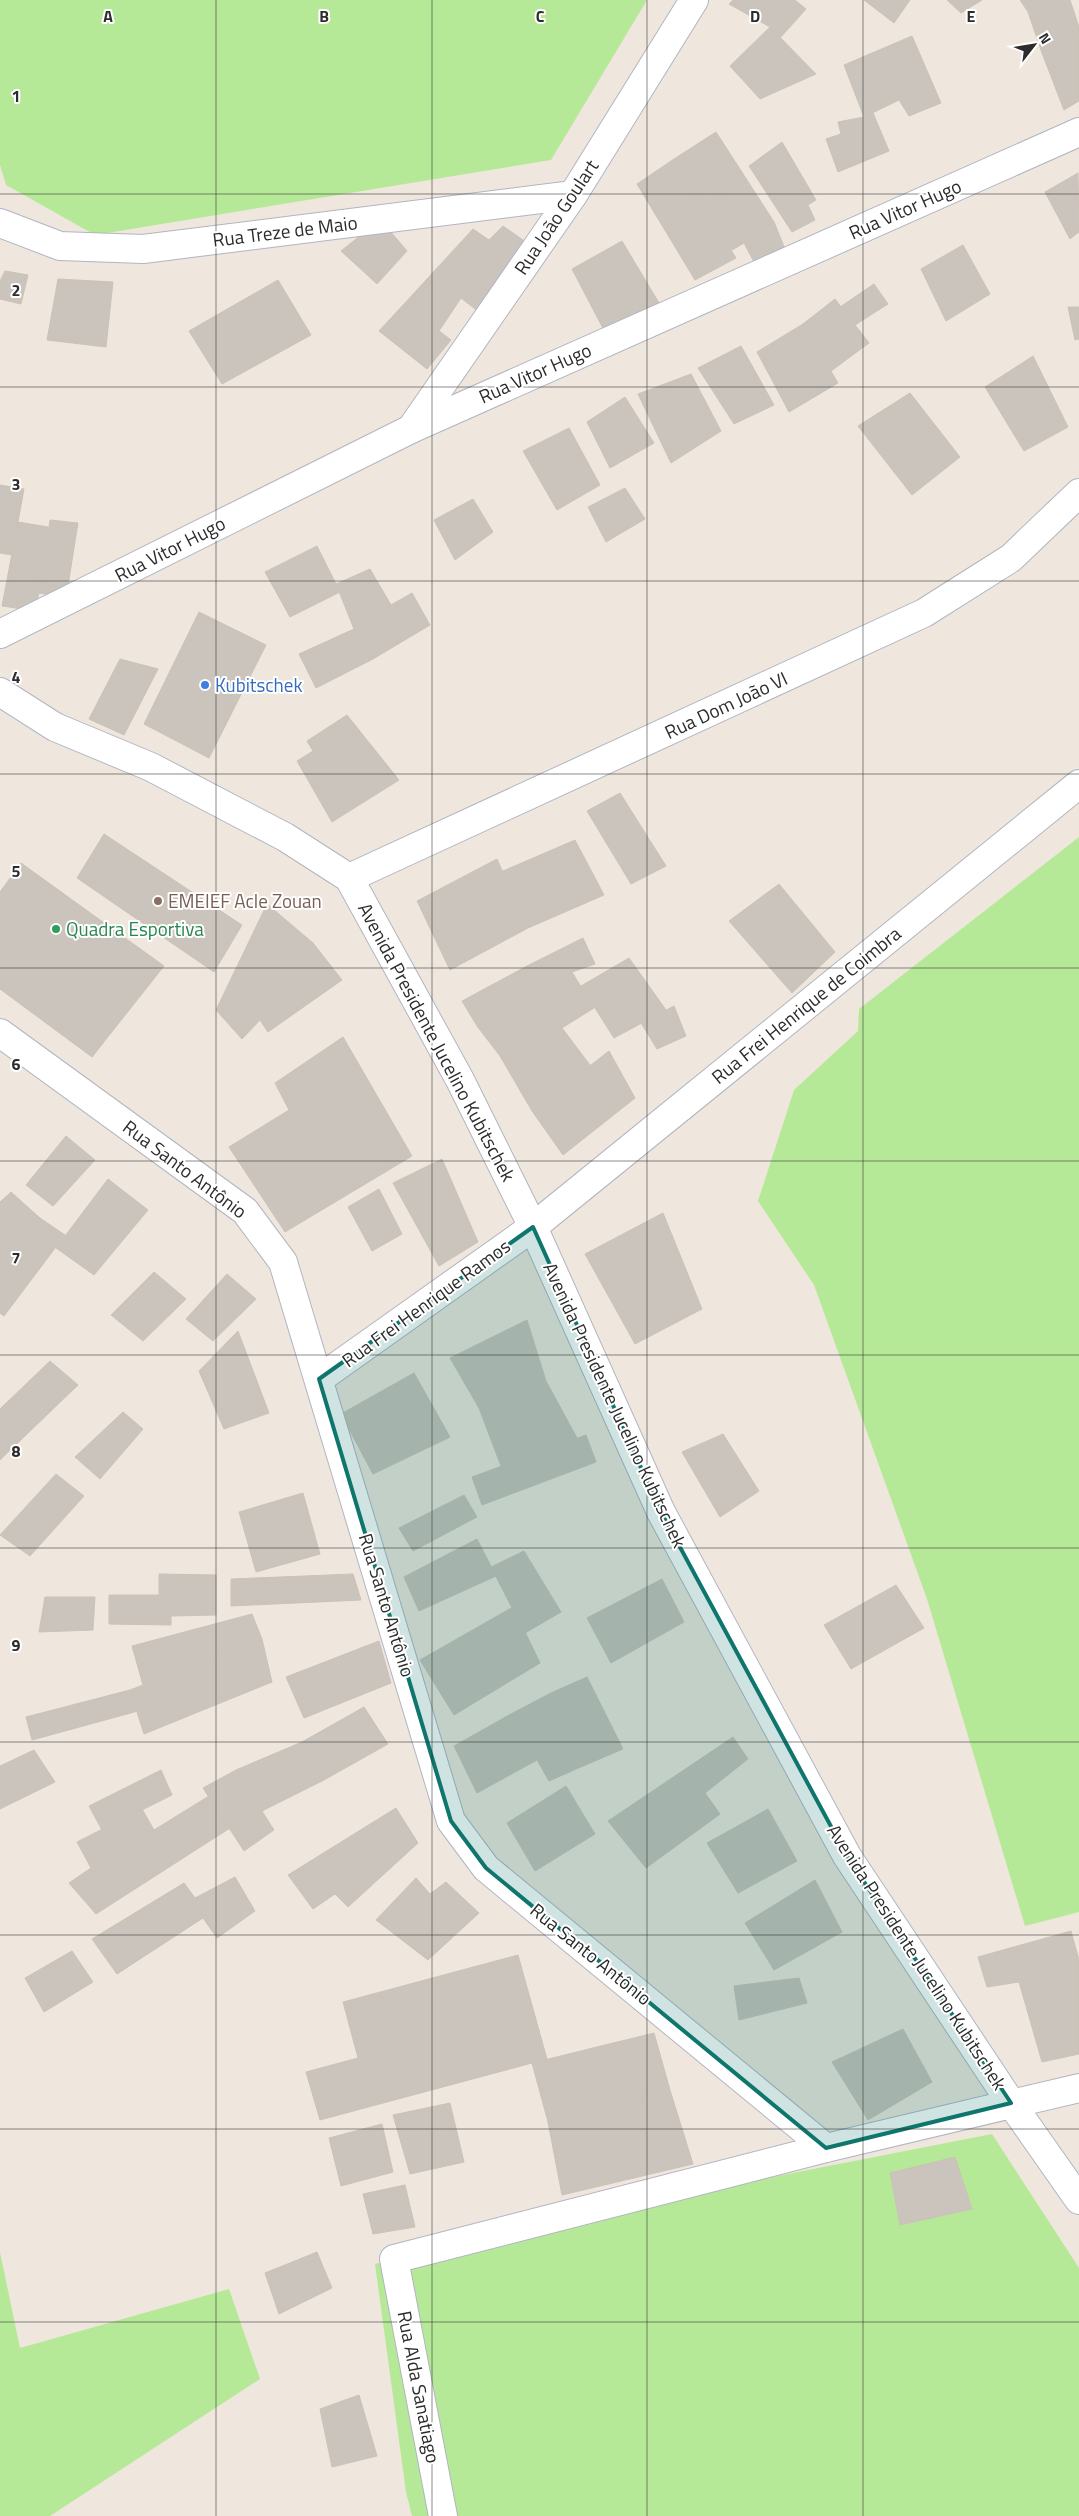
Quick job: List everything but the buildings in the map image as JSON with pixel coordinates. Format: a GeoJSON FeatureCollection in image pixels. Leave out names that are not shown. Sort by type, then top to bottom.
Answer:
{"type":"FeatureCollection","features":[{"type":"Feature","properties":{"kind":"street","name":"Rua João Goulart"},"geometry":{"type":"LineString","coordinates":[[410,429],[573,195],[694,0]]}},
{"type":"Feature","properties":{"kind":"street","name":"Rua Vitor Hugo"},"geometry":{"type":"LineString","coordinates":[[0,634],[410,429],[1079,132]]}},
{"type":"Feature","properties":{"kind":"street","name":"Rua Treze de Maio"},"geometry":{"type":"LineString","coordinates":[[0,223],[60,246],[142,249],[573,195]]}},
{"type":"Feature","properties":{"kind":"street","name":"Rua Dom João VI"},"geometry":{"type":"LineString","coordinates":[[349,878],[924,613],[1011,558],[1079,492]]}},
{"type":"Feature","properties":{"kind":"street","name":"Avenida Presidente Jucelino Kubitschek"},"geometry":{"type":"LineString","coordinates":[[0,692],[55,727],[151,767],[285,837],[349,878],[460,1080],[533,1227],[661,1512],[847,1856],[1011,2103],[1079,2200]]}},
{"type":"Feature","properties":{"kind":"street","name":"Rua Frei Henrique de Coimbra"},"geometry":{"type":"LineString","coordinates":[[533,1227],[1079,784]]}},
{"type":"Feature","properties":{"kind":"street","name":"Rua Santo Antônio"},"geometry":{"type":"LineString","coordinates":[[0,1033],[245,1211],[284,1262],[451,1821],[486,1868],[826,2148]]}},
{"type":"Feature","properties":{"kind":"street","name":"Rua Frei Henrique Ramos"},"geometry":{"type":"LineString","coordinates":[[319,1379],[533,1227]]}},
{"type":"Feature","properties":{"kind":"street"},"geometry":{"type":"LineString","coordinates":[[826,2148],[1079,2088]]}},
{"type":"Feature","properties":{"kind":"street","name":"Rua Alda Sanatiago"},"geometry":{"type":"LineString","coordinates":[[444,2516],[394,2259],[826,2148]]}},
{"type":"Feature","properties":{"kind":"highlighted area"},"geometry":{"type":"Polygon","coordinates":[[[533,1227],[661,1512],[847,1856],[1011,2103],[826,2148],[486,1868],[451,1821],[319,1379],[533,1227]]]}},
{"type":"Feature","properties":{"kind":"green space"},"geometry":{"type":"Polygon","coordinates":[[[0,0],[647,0],[551,160],[95,235],[6,185],[0,165],[0,0]]]}},
{"type":"Feature","properties":{"kind":"green space"},"geometry":{"type":"Polygon","coordinates":[[[1079,837],[1079,1912],[1025,1926],[927,1599],[814,1285],[758,1201],[794,1090],[858,1031],[859,1009],[1079,837]]]}},
{"type":"Feature","properties":{"kind":"green space"},"geometry":{"type":"Polygon","coordinates":[[[992,2134],[1079,2268],[1079,2516],[412,2516],[406,2492],[375,2264],[490,2232],[992,2134]]]}},
{"type":"Feature","properties":{"kind":"green space"},"geometry":{"type":"Polygon","coordinates":[[[0,2252],[20,2348],[229,2289],[260,2379],[50,2516],[0,2516],[0,2252]]]}},
{"type":"Feature","properties":{"kind":"place","name":"Kubitschek"},"geometry":{"type":"Point","coordinates":[205,685]}},
{"type":"Feature","properties":{"kind":"place","name":"EMEIEF Acle Zouan"},"geometry":{"type":"Point","coordinates":[158,901]}},
{"type":"Feature","properties":{"kind":"place","name":"Quadra Esportiva"},"geometry":{"type":"Point","coordinates":[56,929]}}]}
